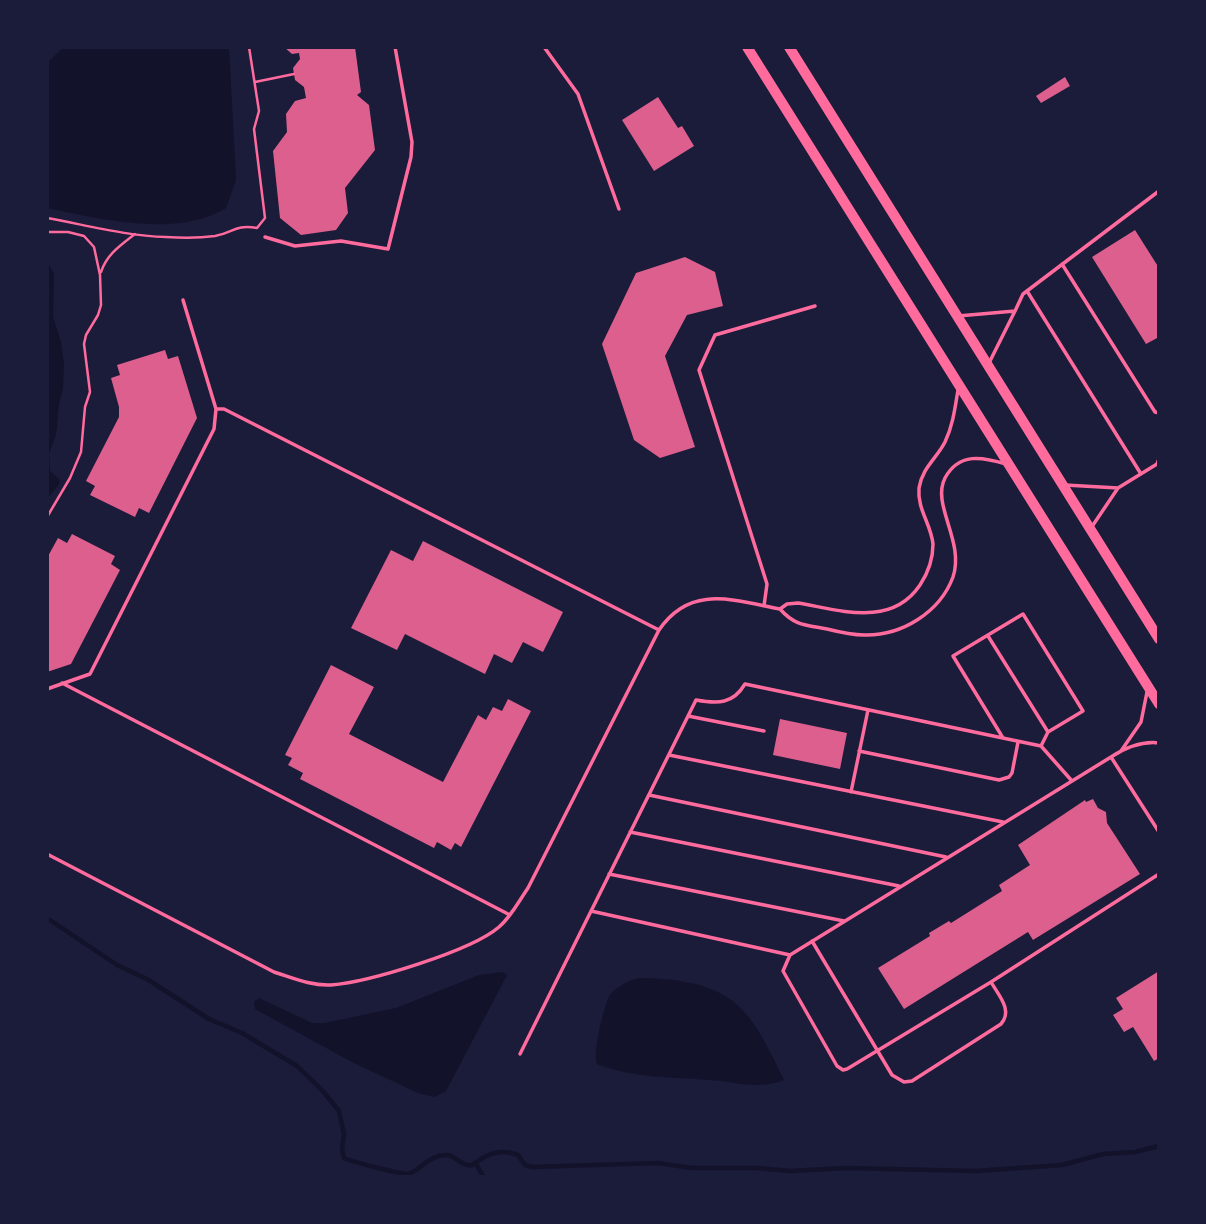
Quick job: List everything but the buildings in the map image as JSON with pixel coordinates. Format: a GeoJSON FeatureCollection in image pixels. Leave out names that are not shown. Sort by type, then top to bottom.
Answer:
{"type":"FeatureCollection","features":[{"type":"Feature","properties":{"kind":"highway"},"geometry":{"type":"LineString","coordinates":[[747,47],[1159,704]]}},
{"type":"Feature","properties":{"kind":"highway"},"geometry":{"type":"LineString","coordinates":[[789,47],[1159,639]]}},
{"type":"Feature","properties":{"kind":"lane"},"geometry":{"type":"LineString","coordinates":[[265,237],[295,246],[341,241],[388,249],[411,157],[412,142],[395,47]]}},
{"type":"Feature","properties":{"kind":"lane"},"geometry":{"type":"LineString","coordinates":[[544,47],[578,94],[619,209]]}},
{"type":"Feature","properties":{"kind":"lane"},"geometry":{"type":"LineString","coordinates":[[988,365],[1023,294],[1158,192]]}},
{"type":"Feature","properties":{"kind":"lane"},"geometry":{"type":"LineString","coordinates":[[1062,264],[1155,412],[1159,413]]}},
{"type":"Feature","properties":{"kind":"lane"},"geometry":{"type":"LineString","coordinates":[[1027,291],[1141,474]]}},
{"type":"Feature","properties":{"kind":"lane"},"geometry":{"type":"LineString","coordinates":[[47,689],[90,674],[214,429],[216,409],[183,300]]}},
{"type":"Feature","properties":{"kind":"lane"},"geometry":{"type":"LineString","coordinates":[[764,606],[767,584],[699,370],[715,335],[815,306]]}},
{"type":"Feature","properties":{"kind":"lane"},"geometry":{"type":"LineString","coordinates":[[957,316],[1015,311]]}},
{"type":"Feature","properties":{"kind":"lane"},"geometry":{"type":"LineString","coordinates":[[780,609],[787,604],[798,603],[869,614],[901,604],[917,589],[929,569],[933,550],[931,534],[919,500],[921,481],[927,465],[941,448],[949,431],[958,384]]}},
{"type":"Feature","properties":{"kind":"lane"},"geometry":{"type":"LineString","coordinates":[[216,409],[224,410],[659,630]]}},
{"type":"Feature","properties":{"kind":"lane"},"geometry":{"type":"LineString","coordinates":[[47,854],[274,972],[308,983],[329,985],[353,982],[472,944],[499,927],[528,888],[659,630],[675,610],[686,603],[713,598],[780,609],[790,621],[866,636],[903,628],[929,613],[948,589],[956,565],[956,550],[942,500],[945,478],[958,463],[978,457],[1008,465]]}},
{"type":"Feature","properties":{"kind":"lane"},"geometry":{"type":"LineString","coordinates":[[1090,529],[1118,488],[1157,464],[1159,458]]}},
{"type":"Feature","properties":{"kind":"lane"},"geometry":{"type":"LineString","coordinates":[[1062,485],[1118,488]]}},
{"type":"Feature","properties":{"kind":"lane"},"geometry":{"type":"LineString","coordinates":[[1003,738],[953,656],[1023,614],[1083,711],[1048,732],[1041,747]]}},
{"type":"Feature","properties":{"kind":"lane"},"geometry":{"type":"LineString","coordinates":[[988,635],[1048,732]]}},
{"type":"Feature","properties":{"kind":"lane"},"geometry":{"type":"LineString","coordinates":[[62,683],[510,915]]}},
{"type":"Feature","properties":{"kind":"lane"},"geometry":{"type":"LineString","coordinates":[[520,1054],[696,700],[722,703],[732,699],[745,684],[1003,738],[1041,747],[1072,781]]}},
{"type":"Feature","properties":{"kind":"lane"},"geometry":{"type":"LineString","coordinates":[[1121,751],[1141,722],[1148,686]]}},
{"type":"Feature","properties":{"kind":"lane"},"geometry":{"type":"LineString","coordinates":[[851,792],[868,710]]}},
{"type":"Feature","properties":{"kind":"lane"},"geometry":{"type":"LineString","coordinates":[[688,716],[764,731]]}},
{"type":"Feature","properties":{"kind":"lane"},"geometry":{"type":"LineString","coordinates":[[859,751],[999,780],[1012,773],[1018,742]]}},
{"type":"Feature","properties":{"kind":"lane"},"geometry":{"type":"LineString","coordinates":[[1159,743],[1152,742],[1121,751],[1111,757],[789,955],[783,971],[837,1066],[843,1070],[847,1069],[1159,874]]}},
{"type":"Feature","properties":{"kind":"lane"},"geometry":{"type":"LineString","coordinates":[[669,755],[1004,822]]}},
{"type":"Feature","properties":{"kind":"lane"},"geometry":{"type":"LineString","coordinates":[[1111,757],[1159,832]]}},
{"type":"Feature","properties":{"kind":"lane"},"geometry":{"type":"LineString","coordinates":[[649,795],[948,857]]}},
{"type":"Feature","properties":{"kind":"lane"},"geometry":{"type":"LineString","coordinates":[[630,832],[901,886]]}},
{"type":"Feature","properties":{"kind":"lane"},"geometry":{"type":"LineString","coordinates":[[610,874],[844,921]]}},
{"type":"Feature","properties":{"kind":"lane"},"geometry":{"type":"LineString","coordinates":[[591,911],[789,955]]}},
{"type":"Feature","properties":{"kind":"lane"},"geometry":{"type":"LineString","coordinates":[[811,941],[897,1080],[912,1081],[1001,1024],[1007,1012],[990,982]]}},
{"type":"Feature","properties":{"kind":"path"},"geometry":{"type":"LineString","coordinates":[[47,218],[165,237],[218,236],[233,228],[257,228],[265,218],[254,129],[258,111],[249,47]]}},
{"type":"Feature","properties":{"kind":"path"},"geometry":{"type":"LineString","coordinates":[[255,82],[294,74]]}},
{"type":"Feature","properties":{"kind":"path"},"geometry":{"type":"LineString","coordinates":[[47,232],[68,232],[85,236],[94,247],[100,275],[101,305],[86,335],[90,392],[85,407],[81,452],[70,478],[47,517]]}},
{"type":"Feature","properties":{"kind":"path"},"geometry":{"type":"LineString","coordinates":[[100,275],[104,262],[115,249],[135,234]]}},
{"type":"Feature","properties":{"kind":"shaded area"},"geometry":{"type":"Polygon","coordinates":[[[64,47],[229,47],[236,180],[226,208],[207,217],[162,224],[114,221],[47,208],[47,63],[64,47]]]}},
{"type":"Feature","properties":{"kind":"shaded area"},"geometry":{"type":"Polygon","coordinates":[[[47,261],[54,274],[53,317],[64,363],[56,435],[49,453],[50,471],[60,483],[47,499],[47,261]]]}},
{"type":"Feature","properties":{"kind":"shaded area"},"geometry":{"type":"Polygon","coordinates":[[[502,972],[507,975],[446,1091],[435,1097],[418,1093],[352,1062],[255,1009],[254,1002],[259,998],[312,1023],[325,1023],[396,1008],[479,975],[502,972]]]}},
{"type":"Feature","properties":{"kind":"shaded area"},"geometry":{"type":"Polygon","coordinates":[[[638,978],[689,983],[725,996],[743,1010],[757,1028],[784,1080],[764,1085],[746,1084],[638,1074],[597,1064],[597,1041],[610,995],[619,987],[638,978]]]}},
{"type":"Feature","properties":{"kind":"waterway"},"geometry":{"type":"LineString","coordinates":[[47,918],[117,965],[147,979],[209,1019],[242,1033],[297,1066],[339,1111],[344,1134],[344,1158],[397,1172],[408,1174],[441,1155],[472,1165],[499,1152],[518,1155],[525,1165],[532,1167],[658,1163],[692,1168],[790,1171],[846,1168],[976,1171],[1062,1165],[1103,1154],[1135,1152],[1159,1146]]}},
{"type":"Feature","properties":{"kind":"waterway"},"geometry":{"type":"LineString","coordinates":[[475,1163],[484,1177]]}}]}
